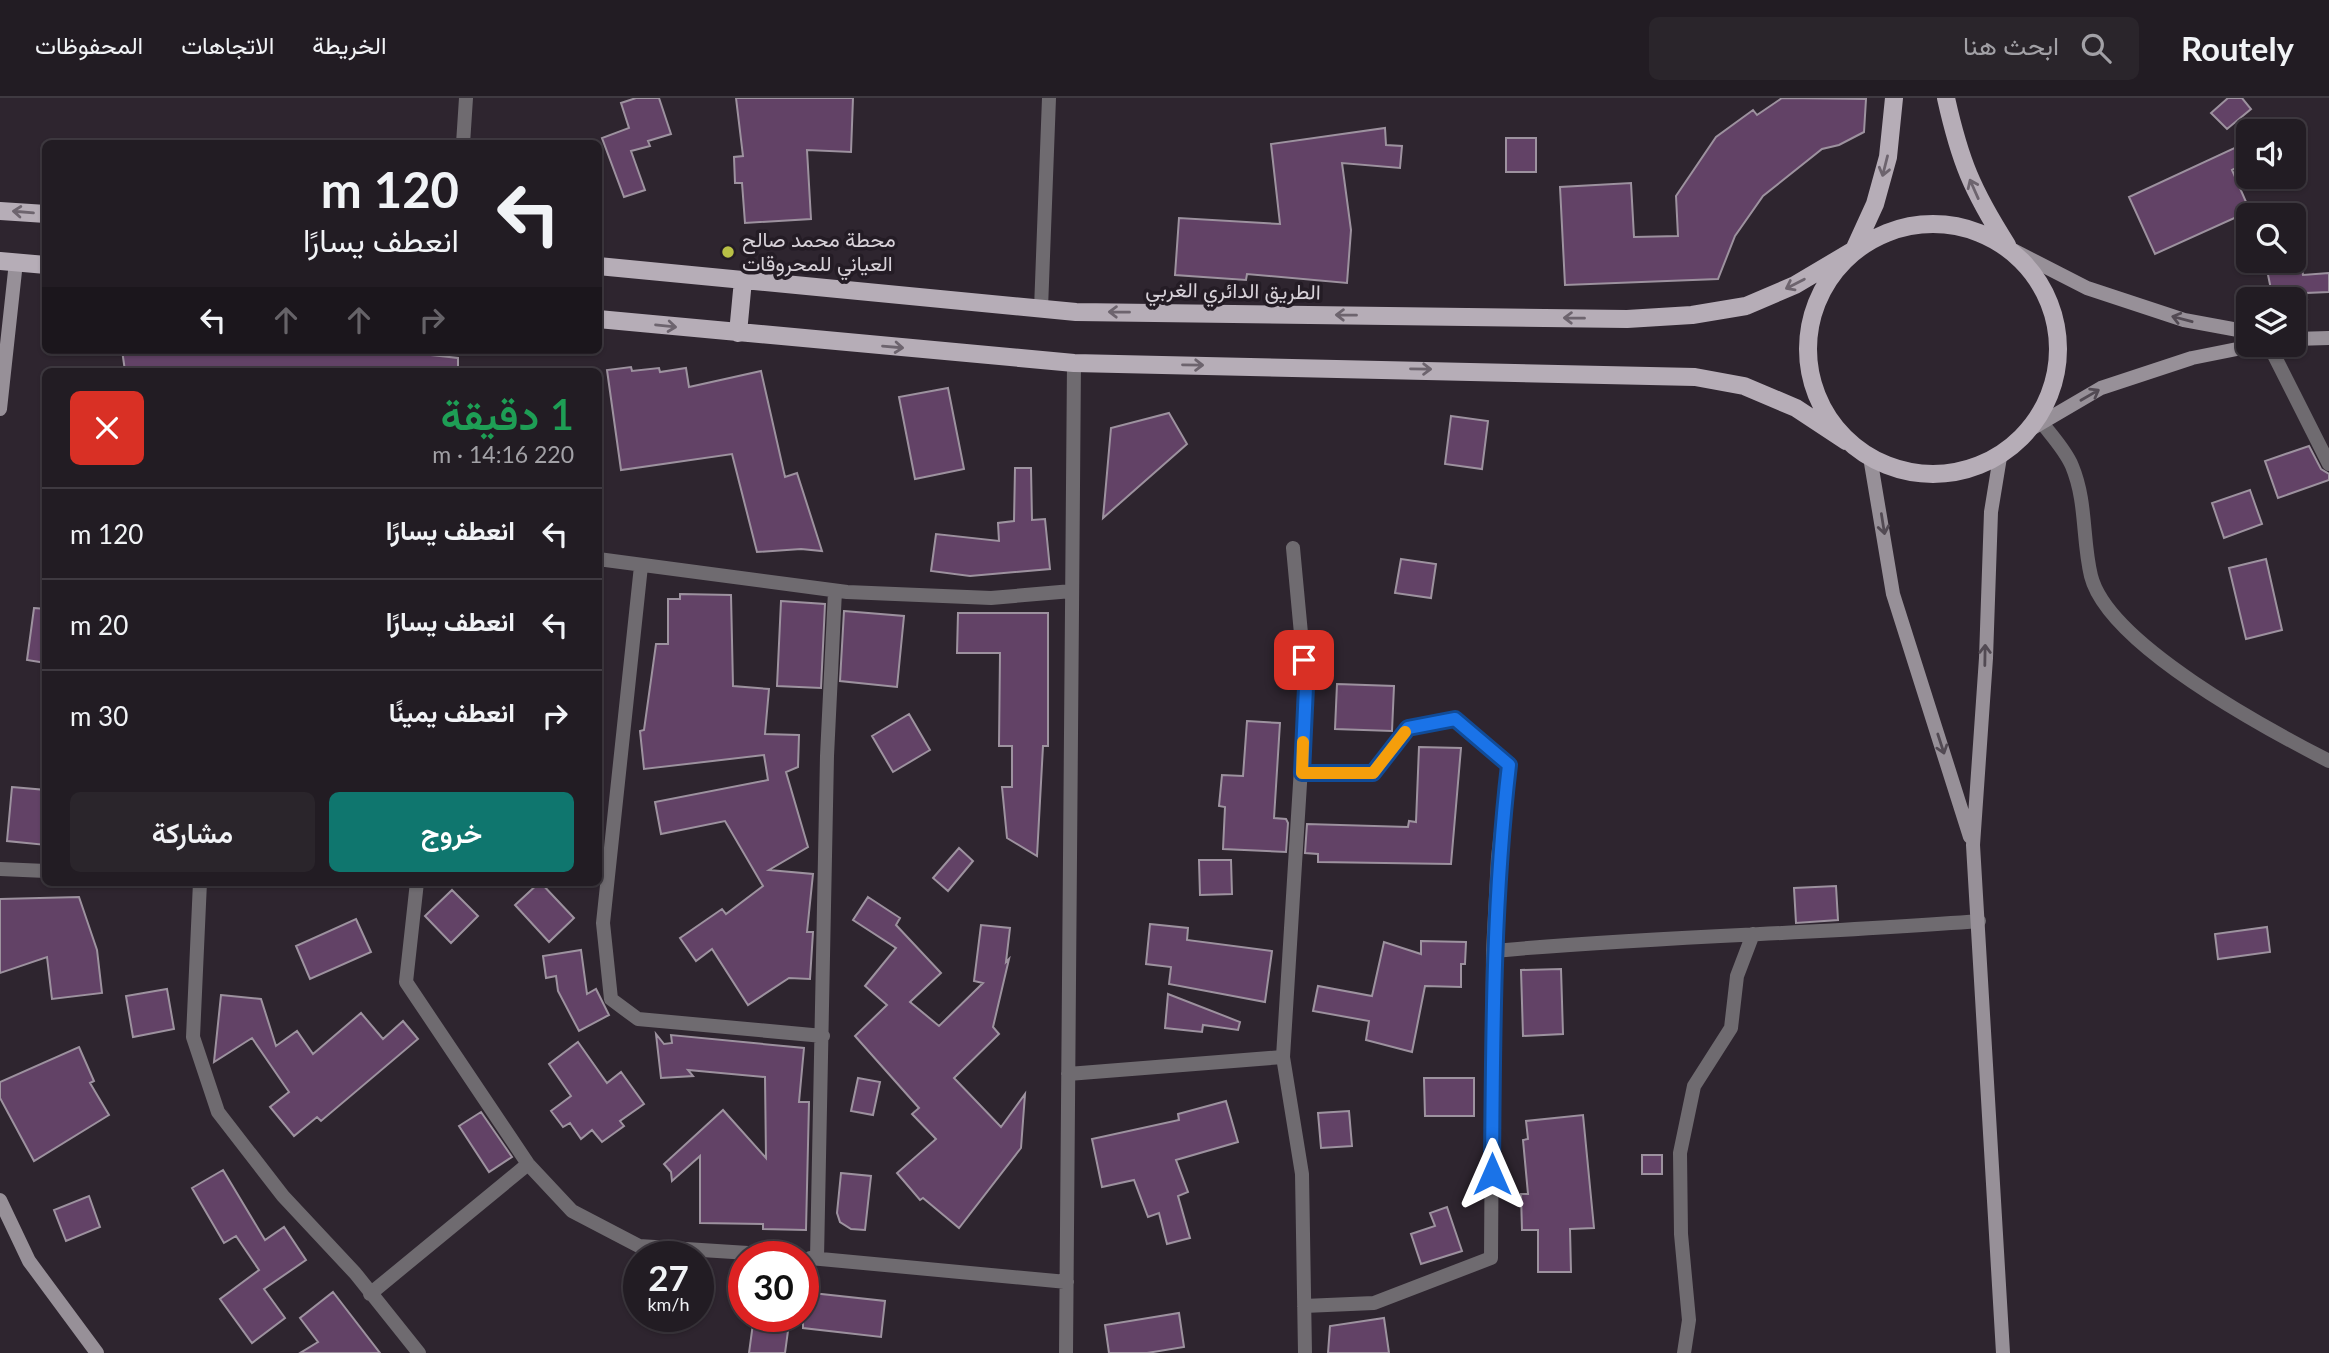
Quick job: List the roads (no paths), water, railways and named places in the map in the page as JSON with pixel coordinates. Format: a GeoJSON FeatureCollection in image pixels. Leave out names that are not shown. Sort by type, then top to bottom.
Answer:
{"type":"FeatureCollection","features":[{"type":"Feature","properties":{"kind":"main road"},"geometry":{"type":"LineString","coordinates":[[1846,441],[1821,406],[1808,365],[1810,322],[1826,282],[1854,250],[1875,204],[1888,157],[1894,98]]}},
{"type":"Feature","properties":{"kind":"main road"},"geometry":{"type":"LineString","coordinates":[[602,319],[1074,363],[1626,373],[1695,377],[1744,386],[1796,408],[1881,464],[1920,475],[1961,472],[2000,457],[2036,426],[2051,394],[2059,354],[2054,314],[2037,277],[2009,248],[1977,198],[1958,151],[1946,98]]}},
{"type":"Feature","properties":{"kind":"main road"},"geometry":{"type":"LineString","coordinates":[[0,211],[42,214]]}},
{"type":"Feature","properties":{"kind":"main road","name":"الطريق الدائري الغربي"},"geometry":{"type":"LineString","coordinates":[[602,266],[1041,309],[1627,319],[1692,315],[1746,306],[1795,285],[1891,230],[1932,222],[1973,228],[2009,248]]}},
{"type":"Feature","properties":{"kind":"main road"},"geometry":{"type":"LineString","coordinates":[[8,262],[42,265]]}},
{"type":"Feature","properties":{"kind":"main road"},"geometry":{"type":"LineString","coordinates":[[738,333],[743,280]]}},
{"type":"Feature","properties":{"kind":"street"},"geometry":{"type":"LineString","coordinates":[[463,140],[466,98]]}},
{"type":"Feature","properties":{"kind":"street"},"geometry":{"type":"LineString","coordinates":[[1041,309],[1049,98]]}},
{"type":"Feature","properties":{"kind":"street"},"geometry":{"type":"LineString","coordinates":[[2009,248],[2087,288],[2184,320],[2236,330]]}},
{"type":"Feature","properties":{"kind":"street"},"geometry":{"type":"LineString","coordinates":[[0,408],[8,262]]}},
{"type":"Feature","properties":{"kind":"street"},"geometry":{"type":"LineString","coordinates":[[2306,339],[2329,338]]}},
{"type":"Feature","properties":{"kind":"street"},"geometry":{"type":"LineString","coordinates":[[2236,349],[2192,358],[2101,388],[2036,426],[2071,464],[2082,495],[2091,576],[2101,603],[2178,673],[2329,761]]}},
{"type":"Feature","properties":{"kind":"street"},"geometry":{"type":"LineString","coordinates":[[2275,357],[2329,464]]}},
{"type":"Feature","properties":{"kind":"street"},"geometry":{"type":"LineString","coordinates":[[1066,1353],[1074,363]]}},
{"type":"Feature","properties":{"kind":"street"},"geometry":{"type":"LineString","coordinates":[[1870,457],[1893,594],[1973,845]]}},
{"type":"Feature","properties":{"kind":"street"},"geometry":{"type":"LineString","coordinates":[[2000,457],[1990,524],[1986,658],[1973,845],[2003,1353]]}},
{"type":"Feature","properties":{"kind":"street"},"geometry":{"type":"LineString","coordinates":[[1293,548],[1306,687],[1283,1057],[1302,1174],[1305,1353]]}},
{"type":"Feature","properties":{"kind":"street"},"geometry":{"type":"LineString","coordinates":[[602,560],[835,591],[991,597],[1072,591]]}},
{"type":"Feature","properties":{"kind":"street"},"geometry":{"type":"LineString","coordinates":[[641,566],[603,923],[611,999],[638,1018],[823,1036]]}},
{"type":"Feature","properties":{"kind":"street"},"geometry":{"type":"LineString","coordinates":[[811,1241],[823,1036],[827,756],[835,591]]}},
{"type":"Feature","properties":{"kind":"street"},"geometry":{"type":"LineString","coordinates":[[1302,773],[1373,773],[1408,728],[1455,719],[1509,765],[1498,857],[1493,951],[1491,1258],[1374,1303],[1304,1306]]}},
{"type":"Feature","properties":{"kind":"street"},"geometry":{"type":"LineString","coordinates":[[0,869],[42,872]]}},
{"type":"Feature","properties":{"kind":"street"},"geometry":{"type":"LineString","coordinates":[[200,886],[193,1037],[218,1112],[283,1196],[355,1273],[419,1353]]}},
{"type":"Feature","properties":{"kind":"street"},"geometry":{"type":"LineString","coordinates":[[417,886],[405,982],[528,1164],[572,1211],[639,1246],[728,1252]]}},
{"type":"Feature","properties":{"kind":"street"},"geometry":{"type":"LineString","coordinates":[[1493,951],[1614,940],[1979,921]]}},
{"type":"Feature","properties":{"kind":"street"},"geometry":{"type":"LineString","coordinates":[[1684,1353],[1689,1320],[1681,1234],[1680,1153],[1694,1086],[1731,1028],[1737,976],[1753,934]]}},
{"type":"Feature","properties":{"kind":"street"},"geometry":{"type":"LineString","coordinates":[[1068,1074],[1283,1057]]}},
{"type":"Feature","properties":{"kind":"street"},"geometry":{"type":"LineString","coordinates":[[370,1294],[528,1164]]}},
{"type":"Feature","properties":{"kind":"street"},"geometry":{"type":"LineString","coordinates":[[0,1200],[29,1261],[97,1353]]}},
{"type":"Feature","properties":{"kind":"street"},"geometry":{"type":"LineString","coordinates":[[819,1259],[1066,1282]]}},
{"type":"Feature","properties":{"kind":"place","name":"محطة محمد صالح العياني للمحروقات"},"geometry":{"type":"Point","coordinates":[728,252]}}]}
